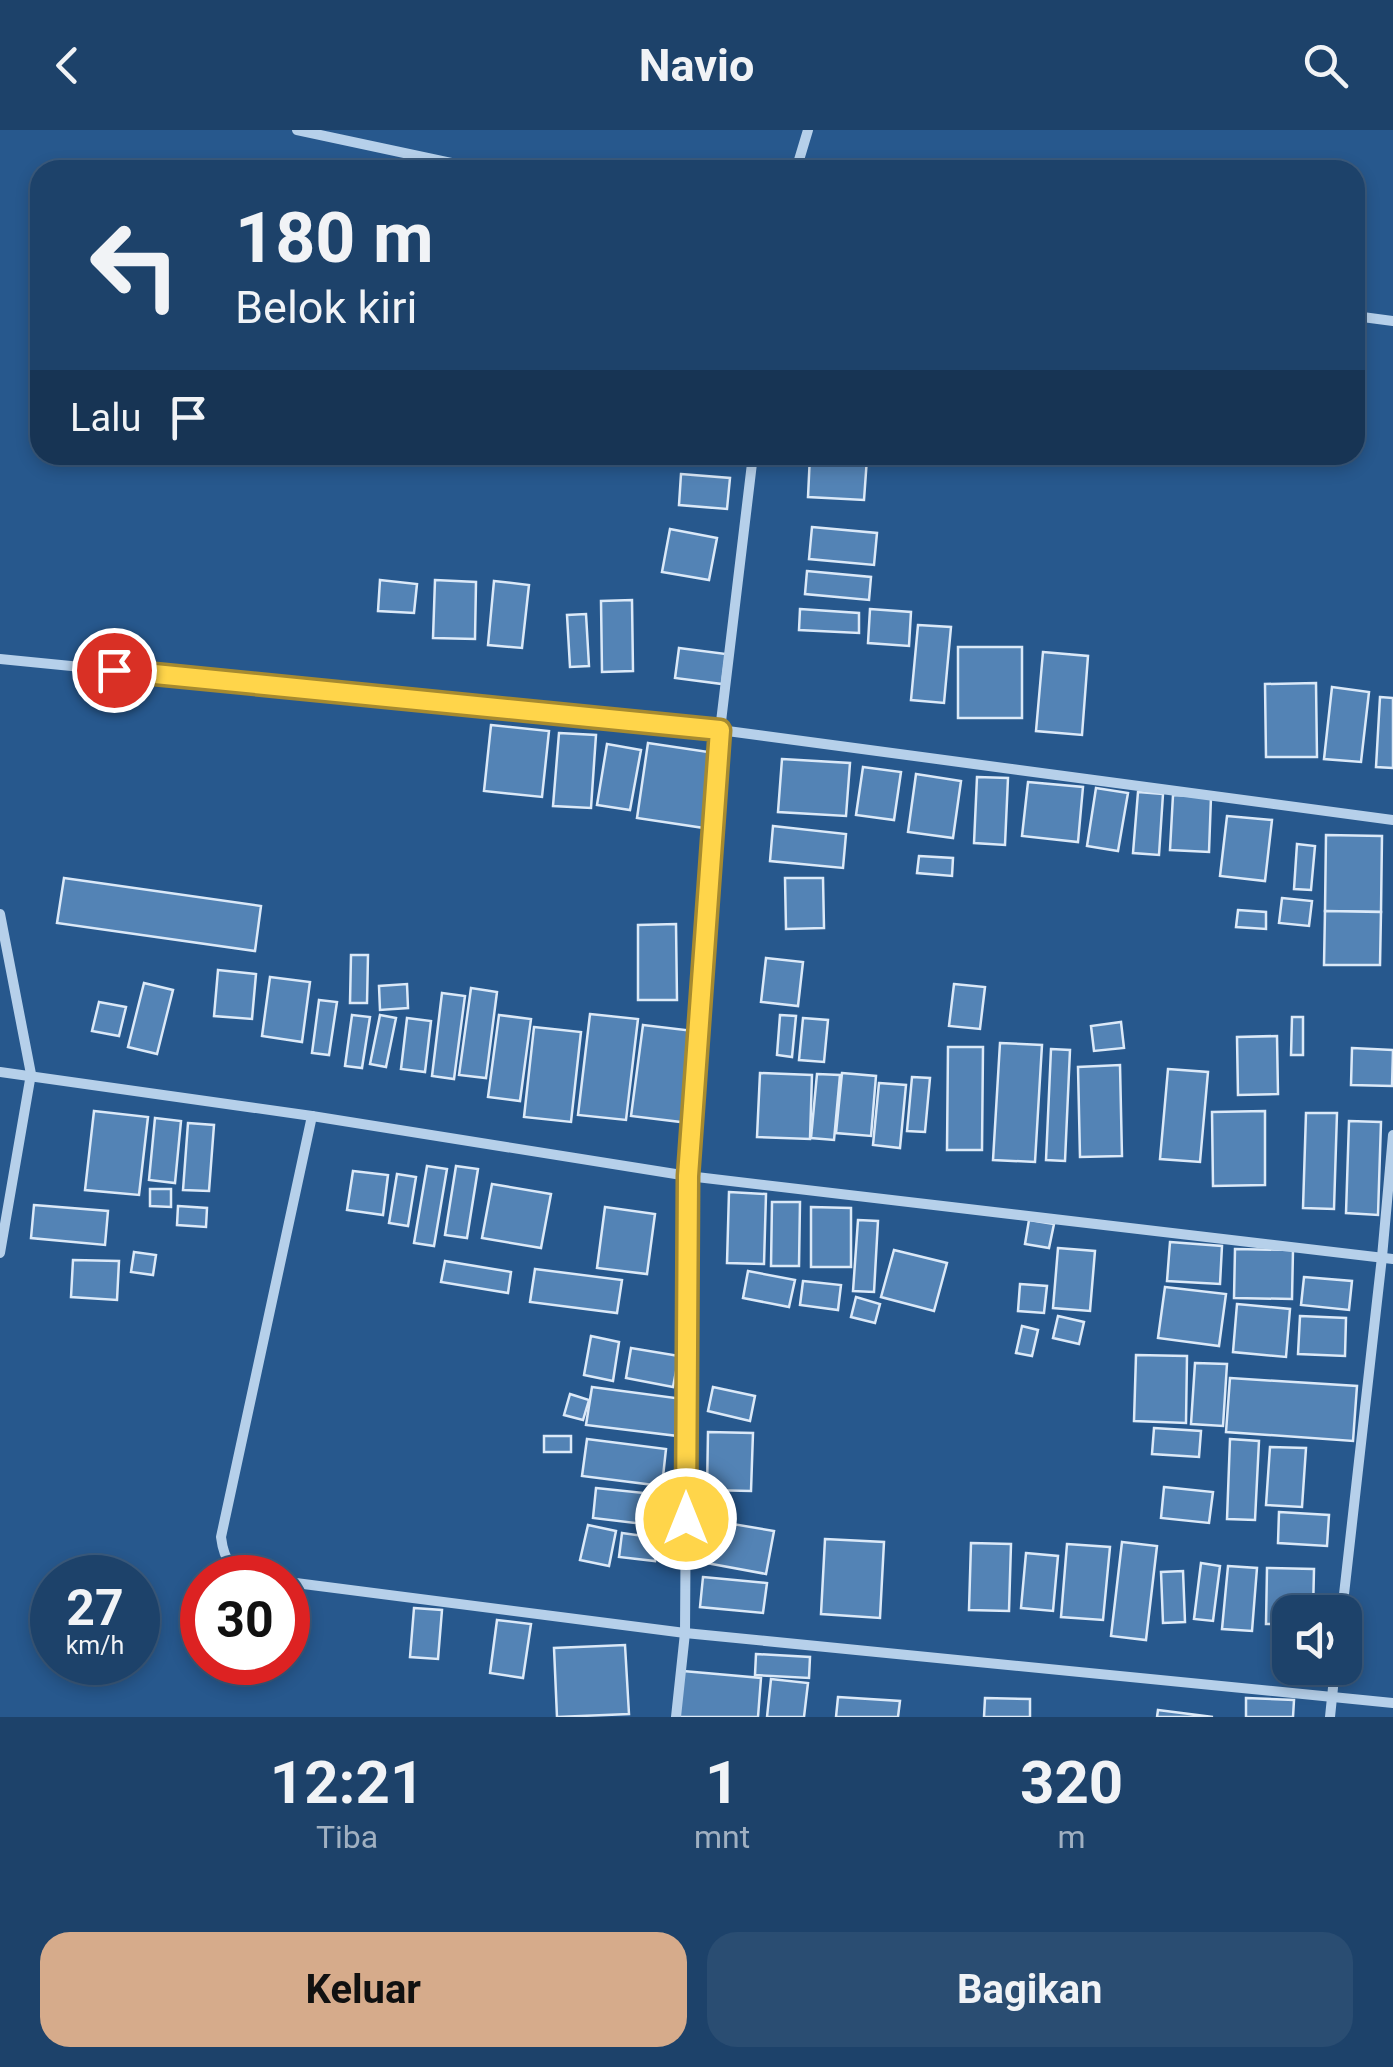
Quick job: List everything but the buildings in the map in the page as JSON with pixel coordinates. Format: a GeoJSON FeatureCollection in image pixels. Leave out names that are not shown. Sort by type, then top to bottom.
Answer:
{"type":"FeatureCollection","features":[{"type":"Feature","properties":{"kind":"street"},"geometry":{"type":"LineString","coordinates":[[297,130],[437,160]]}},
{"type":"Feature","properties":{"kind":"street"},"geometry":{"type":"LineString","coordinates":[[799,160],[808,130]]}},
{"type":"Feature","properties":{"kind":"street"},"geometry":{"type":"LineString","coordinates":[[1365,318],[1393,322]]}},
{"type":"Feature","properties":{"kind":"street"},"geometry":{"type":"LineString","coordinates":[[676,1717],[685,1633],[688,1176],[720,730],[753,465]]}},
{"type":"Feature","properties":{"kind":"street"},"geometry":{"type":"LineString","coordinates":[[0,659],[720,730],[1393,820]]}},
{"type":"Feature","properties":{"kind":"street"},"geometry":{"type":"LineString","coordinates":[[0,914],[31,1074],[0,1253]]}},
{"type":"Feature","properties":{"kind":"street"},"geometry":{"type":"LineString","coordinates":[[0,1072],[312,1116],[688,1176],[1388,1258]]}},
{"type":"Feature","properties":{"kind":"street"},"geometry":{"type":"LineString","coordinates":[[224,1555],[220,1537],[312,1116]]}},
{"type":"Feature","properties":{"kind":"street"},"geometry":{"type":"LineString","coordinates":[[1344,1595],[1388,1258],[1393,1134]]}},
{"type":"Feature","properties":{"kind":"street"},"geometry":{"type":"LineString","coordinates":[[310,1585],[685,1633],[1393,1703]]}},
{"type":"Feature","properties":{"kind":"street"},"geometry":{"type":"LineString","coordinates":[[1330,1717],[1333,1685]]}},
{"type":"Feature","properties":{"kind":"route"},"geometry":{"type":"LineString","coordinates":[[114,670],[720,730],[688,1176],[686,1519]]}}]}
